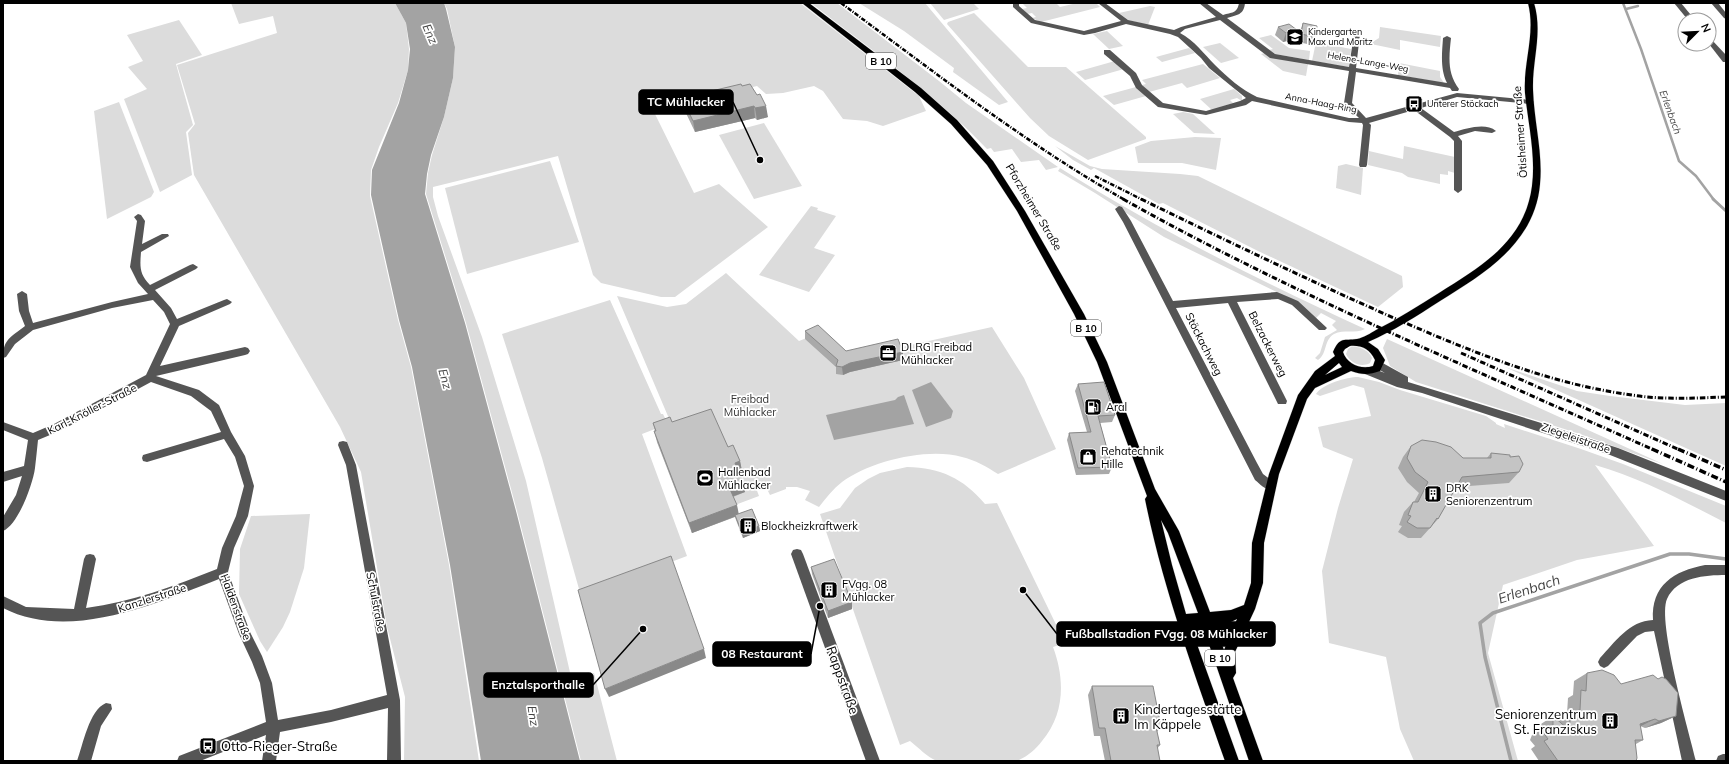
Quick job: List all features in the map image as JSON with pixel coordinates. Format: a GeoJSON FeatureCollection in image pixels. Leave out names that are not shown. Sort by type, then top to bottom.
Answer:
{"type":"FeatureCollection","features":[{"type":"Feature","properties":{"kind":"main road","name":"Pforzheimer Straße"},"geometry":{"type":"LineString","coordinates":[[805,3],[937,105],[975,144],[1002,179],[1050,261],[1094,344],[1150,491],[1173,531],[1206,617],[1256,761]]}},
{"type":"Feature","properties":{"kind":"main road","name":"Ötisheimer Straße"},"geometry":{"type":"LineString","coordinates":[[1359,342],[1384,331],[1472,277],[1499,256],[1512,243],[1527,218],[1534,198],[1537,164],[1530,106],[1529,79],[1536,28],[1531,3]]}},
{"type":"Feature","properties":{"kind":"main road"},"geometry":{"type":"LineString","coordinates":[[1375,351],[1384,331]]}},
{"type":"Feature","properties":{"kind":"main road"},"geometry":{"type":"LineString","coordinates":[[1348,342],[1359,342],[1375,351],[1380,360],[1379,365],[1374,370],[1369,371],[1351,368],[1338,353],[1340,346],[1348,342]]}},
{"type":"Feature","properties":{"kind":"main road"},"geometry":{"type":"LineString","coordinates":[[1235,699],[1229,668],[1229,652],[1249,609],[1257,583],[1258,543],[1274,474],[1302,398],[1319,374],[1340,357]]}},
{"type":"Feature","properties":{"kind":"main road"},"geometry":{"type":"LineString","coordinates":[[1311,386],[1351,368]]}},
{"type":"Feature","properties":{"kind":"main road","name":"Pforzheimer Straße"},"geometry":{"type":"LineString","coordinates":[[1150,491],[1157,534],[1183,620],[1232,761]]}},
{"type":"Feature","properties":{"kind":"main road"},"geometry":{"type":"LineString","coordinates":[[1183,620],[1230,616],[1249,609]]}},
{"type":"Feature","properties":{"kind":"street"},"geometry":{"type":"LineString","coordinates":[[1016,3],[1015,6],[1033,22],[1084,32],[1093,32],[1126,22]]}},
{"type":"Feature","properties":{"kind":"street","name":"Anna-Haag-Ring"},"geometry":{"type":"LineString","coordinates":[[1102,3],[1126,22],[1175,33],[1204,56],[1217,71],[1251,98],[1258,101],[1341,118],[1364,120],[1377,118],[1460,94],[1530,106]]}},
{"type":"Feature","properties":{"kind":"street","name":"Helene-Lange-Weg"},"geometry":{"type":"LineString","coordinates":[[1202,3],[1273,56],[1452,86]]}},
{"type":"Feature","properties":{"kind":"street"},"geometry":{"type":"LineString","coordinates":[[1175,33],[1183,28],[1238,13],[1241,10],[1242,3]]}},
{"type":"Feature","properties":{"kind":"street"},"geometry":{"type":"LineString","coordinates":[[1677,3],[1685,12]]}},
{"type":"Feature","properties":{"kind":"street"},"geometry":{"type":"LineString","coordinates":[[1714,3],[1726,17]]}},
{"type":"Feature","properties":{"kind":"street"},"geometry":{"type":"LineString","coordinates":[[1357,34],[1351,69],[1348,103],[1367,125],[1363,165]]}},
{"type":"Feature","properties":{"kind":"street"},"geometry":{"type":"LineString","coordinates":[[1447,38],[1447,76],[1452,86],[1460,94]]}},
{"type":"Feature","properties":{"kind":"street"},"geometry":{"type":"LineString","coordinates":[[1717,49],[1726,60]]}},
{"type":"Feature","properties":{"kind":"street"},"geometry":{"type":"LineString","coordinates":[[1107,52],[1133,75],[1139,86],[1161,105],[1206,113],[1243,103],[1251,98]]}},
{"type":"Feature","properties":{"kind":"street"},"geometry":{"type":"LineString","coordinates":[[1415,107],[1458,141],[1458,190]]}},
{"type":"Feature","properties":{"kind":"street"},"geometry":{"type":"LineString","coordinates":[[1452,135],[1475,129],[1492,131]]}},
{"type":"Feature","properties":{"kind":"street","name":"Stöckachweg"},"geometry":{"type":"LineString","coordinates":[[1119,209],[1171,305],[1252,466],[1259,477],[1271,486]]}},
{"type":"Feature","properties":{"kind":"street"},"geometry":{"type":"LineString","coordinates":[[138,217],[141,221],[135,267],[141,281],[168,310],[176,324]]}},
{"type":"Feature","properties":{"kind":"street"},"geometry":{"type":"LineString","coordinates":[[138,250],[165,236]]}},
{"type":"Feature","properties":{"kind":"street"},"geometry":{"type":"LineString","coordinates":[[3,354],[12,341],[30,327],[112,305],[152,292],[193,267]]}},
{"type":"Feature","properties":{"kind":"street"},"geometry":{"type":"LineString","coordinates":[[22,294],[24,311],[30,327]]}},
{"type":"Feature","properties":{"kind":"street","name":"Belzackerweg"},"geometry":{"type":"LineString","coordinates":[[1171,305],[1278,295],[1294,302],[1313,322],[1322,328]]}},
{"type":"Feature","properties":{"kind":"street","name":"Belzackerweg"},"geometry":{"type":"LineString","coordinates":[[1231,299],[1282,401]]}},
{"type":"Feature","properties":{"kind":"street"},"geometry":{"type":"LineString","coordinates":[[151,376],[176,324],[227,302]]}},
{"type":"Feature","properties":{"kind":"street"},"geometry":{"type":"LineString","coordinates":[[151,376],[245,351]]}},
{"type":"Feature","properties":{"kind":"street","name":"Ziegeleistraße"},"geometry":{"type":"LineString","coordinates":[[1379,365],[1422,389]]}},
{"type":"Feature","properties":{"kind":"street","name":"Ziegeleistraße"},"geometry":{"type":"LineString","coordinates":[[1369,371],[1401,384],[1422,389],[1580,439],[1656,467],[1726,496]]}},
{"type":"Feature","properties":{"kind":"street","name":"Haldenstraße"},"geometry":{"type":"LineString","coordinates":[[151,376],[195,393],[215,408],[227,434],[240,456],[249,486],[242,516],[228,548],[222,572],[245,634],[258,660],[266,683],[273,727],[273,742],[269,761]]}},
{"type":"Feature","properties":{"kind":"street","name":"Karl-Knöller-Straße"},"geometry":{"type":"LineString","coordinates":[[3,426],[33,438],[58,427],[151,376]]}},
{"type":"Feature","properties":{"kind":"street"},"geometry":{"type":"LineString","coordinates":[[147,458],[227,434]]}},
{"type":"Feature","properties":{"kind":"street","name":"Karl-Knöller-Straße"},"geometry":{"type":"LineString","coordinates":[[3,526],[14,513],[25,488],[30,469],[33,438]]}},
{"type":"Feature","properties":{"kind":"street","name":"Schulstraße"},"geometry":{"type":"LineString","coordinates":[[343,445],[351,465],[394,700],[394,761]]}},
{"type":"Feature","properties":{"kind":"street"},"geometry":{"type":"LineString","coordinates":[[3,477],[30,469]]}},
{"type":"Feature","properties":{"kind":"street","name":"Rappstraße"},"geometry":{"type":"LineString","coordinates":[[797,554],[873,761]]}},
{"type":"Feature","properties":{"kind":"street"},"geometry":{"type":"LineString","coordinates":[[79,616],[90,559]]}},
{"type":"Feature","properties":{"kind":"street"},"geometry":{"type":"LineString","coordinates":[[1689,761],[1666,665],[1659,625],[1659,605],[1666,588],[1678,578],[1703,570],[1726,570]]}},
{"type":"Feature","properties":{"kind":"street","name":"Kanzlerstraße"},"geometry":{"type":"LineString","coordinates":[[3,602],[22,611],[59,616],[79,616],[122,609],[171,593],[222,572]]}},
{"type":"Feature","properties":{"kind":"street"},"geometry":{"type":"LineString","coordinates":[[1604,662],[1633,632],[1643,626],[1659,625]]}},
{"type":"Feature","properties":{"kind":"street"},"geometry":{"type":"LineString","coordinates":[[184,761],[273,727],[331,716],[394,700]]}},
{"type":"Feature","properties":{"kind":"street"},"geometry":{"type":"LineString","coordinates":[[84,761],[96,723],[106,709]]}},
{"type":"Feature","properties":{"kind":"green space"},"geometry":{"type":"Polygon","coordinates":[[[231,3],[395,3],[406,23],[409,49],[408,70],[398,103],[371,170],[370,196],[398,320],[411,367],[449,565],[479,761],[404,761],[405,697],[387,627],[361,472],[340,427],[194,175],[188,133],[195,124],[177,65],[277,33],[273,16],[239,24],[231,3]]]}},
{"type":"Feature","properties":{"kind":"green space"},"geometry":{"type":"Polygon","coordinates":[[[444,3],[800,3],[919,96],[926,111],[883,126],[867,121],[843,119],[823,91],[814,86],[783,93],[766,94],[757,86],[654,112],[694,193],[719,184],[768,227],[675,297],[661,297],[601,283],[593,275],[558,156],[433,187],[433,197],[438,216],[482,337],[526,481],[572,681],[594,673],[617,761],[581,761],[517,511],[466,323],[426,194],[428,173],[432,155],[444,117],[453,78],[455,47],[447,9],[444,3]]]}},
{"type":"Feature","properties":{"kind":"green space"},"geometry":{"type":"Polygon","coordinates":[[[811,3],[837,3],[966,103],[1058,167],[1046,170],[1039,160],[1021,162],[1012,149],[994,152],[991,148],[987,149],[946,109],[811,3]]]}},
{"type":"Feature","properties":{"kind":"green space"},"geometry":{"type":"Polygon","coordinates":[[[859,3],[925,3],[1008,102],[999,105],[953,72],[954,68],[904,31],[859,3]]]}},
{"type":"Feature","properties":{"kind":"green space"},"geometry":{"type":"Polygon","coordinates":[[[930,3],[973,3],[979,9],[944,20],[930,3]]]}},
{"type":"Feature","properties":{"kind":"green space"},"geometry":{"type":"Polygon","coordinates":[[[1056,3],[1060,7],[1077,3],[1096,3],[1100,7],[1041,22],[1032,18],[1036,17],[1032,13],[1027,14],[1022,9],[1027,8],[1023,4],[1056,3]]]}},
{"type":"Feature","properties":{"kind":"green space"},"geometry":{"type":"Polygon","coordinates":[[[1150,6],[1155,7],[1148,25],[1128,20],[1119,13],[1150,6]]]}},
{"type":"Feature","properties":{"kind":"green space"},"geometry":{"type":"Polygon","coordinates":[[[974,13],[1028,67],[1066,67],[1146,137],[1146,139],[1088,160],[1049,136],[1030,118],[947,24],[948,22],[974,13]]]}},
{"type":"Feature","properties":{"kind":"green space"},"geometry":{"type":"Polygon","coordinates":[[[179,20],[202,55],[176,64],[193,125],[186,132],[192,175],[160,192],[124,99],[147,89],[128,67],[143,61],[127,35],[179,20]]]}},
{"type":"Feature","properties":{"kind":"green space"},"geometry":{"type":"Polygon","coordinates":[[[1380,27],[1441,36],[1440,47],[1400,40],[1400,50],[1371,44],[1379,38],[1380,27]]]}},
{"type":"Feature","properties":{"kind":"green space"},"geometry":{"type":"Polygon","coordinates":[[[1107,31],[1123,46],[1109,49],[1093,34],[1107,31]]]}},
{"type":"Feature","properties":{"kind":"green space"},"geometry":{"type":"Polygon","coordinates":[[[1271,35],[1289,48],[1310,51],[1309,60],[1275,54],[1269,50],[1273,49],[1259,38],[1271,35]]]}},
{"type":"Feature","properties":{"kind":"green space"},"geometry":{"type":"Polygon","coordinates":[[[1316,42],[1351,49],[1349,67],[1312,61],[1316,42]]]}},
{"type":"Feature","properties":{"kind":"green space"},"geometry":{"type":"Polygon","coordinates":[[[1220,43],[1239,58],[1221,63],[1203,47],[1220,43]]]}},
{"type":"Feature","properties":{"kind":"green space"},"geometry":{"type":"Polygon","coordinates":[[[1189,48],[1195,53],[1162,62],[1156,57],[1189,48]]]}},
{"type":"Feature","properties":{"kind":"green space"},"geometry":{"type":"Polygon","coordinates":[[[1265,53],[1308,64],[1306,76],[1283,71],[1261,54],[1265,53]]]}},
{"type":"Feature","properties":{"kind":"green space"},"geometry":{"type":"Polygon","coordinates":[[[1115,61],[1124,69],[1085,80],[1076,72],[1115,61]]]}},
{"type":"Feature","properties":{"kind":"green space"},"geometry":{"type":"Polygon","coordinates":[[[1399,63],[1440,71],[1440,77],[1444,83],[1398,75],[1399,63]]]}},
{"type":"Feature","properties":{"kind":"green space"},"geometry":{"type":"Polygon","coordinates":[[[1203,64],[1220,78],[1187,88],[1182,83],[1149,92],[1142,85],[1146,84],[1142,80],[1203,64]]]}},
{"type":"Feature","properties":{"kind":"green space"},"geometry":{"type":"Polygon","coordinates":[[[1136,87],[1146,96],[1114,105],[1103,96],[1136,87]]]}},
{"type":"Feature","properties":{"kind":"green space"},"geometry":{"type":"Polygon","coordinates":[[[1234,89],[1242,96],[1242,101],[1237,98],[1230,100],[1233,103],[1212,110],[1200,99],[1234,89]]]}},
{"type":"Feature","properties":{"kind":"green space"},"geometry":{"type":"Polygon","coordinates":[[[119,102],[154,192],[151,197],[107,219],[94,111],[119,102]]]}},
{"type":"Feature","properties":{"kind":"green space"},"geometry":{"type":"Polygon","coordinates":[[[1183,112],[1193,114],[1215,134],[1194,133],[1173,114],[1183,112]]]}},
{"type":"Feature","properties":{"kind":"green space"},"geometry":{"type":"Polygon","coordinates":[[[764,123],[802,186],[754,199],[719,135],[764,123]]]}},
{"type":"Feature","properties":{"kind":"green space"},"geometry":{"type":"Polygon","coordinates":[[[1195,137],[1221,138],[1216,170],[1182,163],[1138,163],[1135,147],[1151,141],[1195,137]]]}},
{"type":"Feature","properties":{"kind":"green space"},"geometry":{"type":"Polygon","coordinates":[[[1055,146],[1090,166],[1102,169],[1198,176],[1402,276],[1403,287],[1378,307],[1258,251],[1163,203],[1159,204],[1094,168],[1091,170],[1073,160],[1055,146]]]}},
{"type":"Feature","properties":{"kind":"green space"},"geometry":{"type":"Polygon","coordinates":[[[1404,146],[1455,157],[1455,173],[1448,171],[1448,175],[1440,174],[1440,184],[1408,177],[1402,173],[1368,165],[1369,151],[1403,159],[1404,146]]]}},
{"type":"Feature","properties":{"kind":"green space"},"geometry":{"type":"Polygon","coordinates":[[[550,161],[579,242],[467,274],[445,188],[550,161]]]}},
{"type":"Feature","properties":{"kind":"green space"},"geometry":{"type":"Polygon","coordinates":[[[1346,164],[1363,168],[1361,195],[1336,188],[1338,166],[1346,164]]]}},
{"type":"Feature","properties":{"kind":"green space"},"geometry":{"type":"Polygon","coordinates":[[[1060,168],[1171,233],[1248,273],[1365,329],[1334,334],[1328,340],[1323,354],[1318,360],[1315,358],[1320,353],[1325,337],[1337,330],[1332,325],[1336,321],[1321,313],[1315,319],[1295,301],[1164,237],[1058,171],[1060,168]]]}},
{"type":"Feature","properties":{"kind":"green space"},"geometry":{"type":"Polygon","coordinates":[[[811,206],[818,208],[817,210],[836,216],[814,248],[835,255],[809,292],[759,275],[811,206]]]}},
{"type":"Feature","properties":{"kind":"green space","name":"Freibad Mühlacker"},"geometry":{"type":"Polygon","coordinates":[[[726,273],[799,341],[819,333],[847,359],[992,327],[1024,378],[1056,449],[998,474],[972,460],[948,454],[916,455],[883,462],[854,474],[842,482],[819,507],[805,500],[810,491],[797,487],[786,487],[786,489],[770,495],[765,485],[756,488],[759,496],[735,505],[739,515],[692,533],[657,442],[673,428],[617,296],[667,307],[686,304],[726,273]]]}},
{"type":"Feature","properties":{"kind":"green space"},"geometry":{"type":"Polygon","coordinates":[[[610,300],[661,414],[663,414],[668,424],[642,434],[687,556],[581,596],[542,458],[502,334],[610,300]]]}},
{"type":"Feature","properties":{"kind":"green space"},"geometry":{"type":"Polygon","coordinates":[[[1387,339],[1663,464],[1580,434],[1416,382],[1390,366],[1383,348],[1387,339]]]}},
{"type":"Feature","properties":{"kind":"green space"},"geometry":{"type":"Polygon","coordinates":[[[1351,347],[1358,347],[1366,351],[1372,358],[1370,363],[1360,365],[1350,360],[1346,354],[1348,349],[1351,347]]]}},
{"type":"Feature","properties":{"kind":"green space"},"geometry":{"type":"Polygon","coordinates":[[[1505,367],[1577,391],[1685,405],[1726,403],[1726,466],[1505,367]]]}},
{"type":"Feature","properties":{"kind":"green space"},"geometry":{"type":"Polygon","coordinates":[[[1358,377],[1379,382],[1400,390],[1486,416],[1496,424],[1505,428],[1504,424],[1581,449],[1623,464],[1726,506],[1726,523],[1645,483],[1595,465],[1654,546],[1577,560],[1503,585],[1488,653],[1518,761],[1414,761],[1400,729],[1386,657],[1329,643],[1322,571],[1338,508],[1353,459],[1323,447],[1318,427],[1371,416],[1364,388],[1353,385],[1320,396],[1316,394],[1319,390],[1329,384],[1348,378],[1358,377]]]}},
{"type":"Feature","properties":{"kind":"green space"},"geometry":{"type":"Polygon","coordinates":[[[907,467],[941,472],[960,481],[977,495],[985,504],[997,503],[1065,643],[1053,647],[1060,671],[1061,684],[1059,708],[1055,719],[1050,731],[1037,747],[1019,760],[1005,762],[941,762],[930,757],[910,741],[900,745],[820,514],[840,508],[855,488],[868,479],[880,473],[907,467]]]}},
{"type":"Feature","properties":{"kind":"green space"},"geometry":{"type":"Polygon","coordinates":[[[310,514],[304,568],[290,612],[283,627],[267,652],[260,641],[239,594],[240,549],[251,516],[310,514]]]}},
{"type":"Feature","properties":{"kind":"water","name":"Enz"},"geometry":{"type":"Polygon","coordinates":[[[395,3],[444,3],[446,9],[455,47],[453,78],[444,117],[431,155],[425,194],[465,323],[516,511],[580,761],[481,761],[450,565],[412,367],[399,320],[371,195],[372,170],[399,103],[408,70],[410,49],[406,23],[395,3]]]}},
{"type":"Feature","properties":{"kind":"water"},"geometry":{"type":"Polygon","coordinates":[[[931,382],[953,411],[951,418],[926,427],[912,390],[931,382]]]}},
{"type":"Feature","properties":{"kind":"water"},"geometry":{"type":"Polygon","coordinates":[[[904,395],[914,424],[834,440],[826,415],[895,400],[904,395]]]}},
{"type":"Feature","properties":{"kind":"building"},"geometry":{"type":"Polygon","coordinates":[[[1303,23],[1317,26],[1315,37],[1301,34],[1303,23]]]}},
{"type":"Feature","properties":{"kind":"building"},"geometry":{"type":"Polygon","coordinates":[[[1289,24],[1297,30],[1286,33],[1278,27],[1289,24]]]}},
{"type":"Feature","properties":{"kind":"building"},"geometry":{"type":"Polygon","coordinates":[[[741,84],[742,86],[750,84],[757,95],[760,94],[766,106],[755,108],[754,106],[693,121],[682,98],[741,84]]]}},
{"type":"Feature","properties":{"kind":"building"},"geometry":{"type":"Polygon","coordinates":[[[818,325],[846,351],[898,339],[903,352],[850,363],[842,367],[836,366],[838,360],[805,331],[818,325]]]}},
{"type":"Feature","properties":{"kind":"building"},"geometry":{"type":"Polygon","coordinates":[[[1104,382],[1115,415],[1098,416],[1112,467],[1078,468],[1069,433],[1091,432],[1078,384],[1104,382]]]}},
{"type":"Feature","properties":{"kind":"building","name":"Hallenbad Mühlacker"},"geometry":{"type":"Polygon","coordinates":[[[711,409],[728,447],[733,445],[740,461],[735,463],[743,482],[729,487],[737,505],[689,523],[654,431],[656,431],[653,423],[670,417],[672,422],[711,409]]]}},
{"type":"Feature","properties":{"kind":"building","name":"DRK Seniorenzentrum"},"geometry":{"type":"Polygon","coordinates":[[[1422,440],[1436,442],[1451,447],[1463,458],[1491,458],[1491,453],[1510,455],[1510,457],[1519,456],[1523,464],[1519,472],[1462,477],[1438,519],[1437,518],[1430,528],[1417,528],[1407,522],[1411,516],[1408,515],[1413,502],[1418,502],[1428,482],[1415,472],[1407,458],[1411,446],[1422,440]]]}},
{"type":"Feature","properties":{"kind":"building","name":"Blockheizkraftwerk"},"geometry":{"type":"Polygon","coordinates":[[[752,509],[759,526],[742,533],[735,515],[752,509]]]}},
{"type":"Feature","properties":{"kind":"building"},"geometry":{"type":"Polygon","coordinates":[[[671,556],[704,649],[605,689],[578,590],[671,556]]]}},
{"type":"Feature","properties":{"kind":"building","name":"FVgg. 08 Mühlacker"},"geometry":{"type":"Polygon","coordinates":[[[834,559],[852,602],[828,611],[811,567],[834,559]]]}},
{"type":"Feature","properties":{"kind":"building","name":"Seniorenzentrum St. Franziskus"},"geometry":{"type":"Polygon","coordinates":[[[1602,670],[1614,675],[1621,684],[1653,675],[1658,679],[1662,677],[1666,679],[1678,693],[1676,716],[1659,721],[1655,719],[1640,724],[1643,740],[1635,740],[1636,761],[1558,761],[1544,741],[1548,739],[1543,732],[1545,727],[1553,725],[1553,716],[1569,730],[1571,712],[1580,710],[1581,690],[1586,691],[1587,673],[1602,670]]]}},
{"type":"Feature","properties":{"kind":"building","name":"Kindertagesstätte Im Käppele"},"geometry":{"type":"Polygon","coordinates":[[[1092,686],[1153,686],[1161,727],[1156,727],[1160,745],[1157,745],[1160,761],[1111,761],[1105,728],[1099,728],[1092,686]]]}},
{"type":"Feature","properties":{"kind":"waterway","name":"Erlenbach"},"geometry":{"type":"LineString","coordinates":[[1623,3],[1641,49],[1679,161],[1696,176],[1714,200]]}},
{"type":"Feature","properties":{"kind":"waterway"},"geometry":{"type":"LineString","coordinates":[[1626,9],[1638,6]]}},
{"type":"Feature","properties":{"kind":"waterway","name":"Erlenbach"},"geometry":{"type":"LineString","coordinates":[[1714,200],[1726,211]]}},
{"type":"Feature","properties":{"kind":"waterway","name":"Erlenbach"},"geometry":{"type":"LineString","coordinates":[[1511,761],[1485,657],[1480,623],[1493,613],[1670,554],[1689,554],[1726,559]]}},
{"type":"Feature","properties":{"kind":"railway"},"geometry":{"type":"LineString","coordinates":[[841,3],[1015,131],[1051,155],[1125,200]]}},
{"type":"Feature","properties":{"kind":"railway"},"geometry":{"type":"LineString","coordinates":[[1095,176],[1141,199]]}},
{"type":"Feature","properties":{"kind":"railway"},"geometry":{"type":"LineString","coordinates":[[1123,199],[1188,234],[1319,300],[1654,450]]}},
{"type":"Feature","properties":{"kind":"railway"},"geometry":{"type":"LineString","coordinates":[[1141,199],[1362,304],[1510,365],[1570,383],[1644,397],[1726,397]]}},
{"type":"Feature","properties":{"kind":"railway"},"geometry":{"type":"LineString","coordinates":[[1461,353],[1680,450]]}},
{"type":"Feature","properties":{"kind":"railway"},"geometry":{"type":"LineString","coordinates":[[1652,449],[1726,482]]}},
{"type":"Feature","properties":{"kind":"railway"},"geometry":{"type":"LineString","coordinates":[[1678,449],[1726,470]]}},
{"type":"Feature","properties":{"kind":"place","name":"Kindergarten Max und Moritz"},"geometry":{"type":"Point","coordinates":[1295,37]}},
{"type":"Feature","properties":{"kind":"place","name":"Unterer Stöckach"},"geometry":{"type":"Point","coordinates":[1414,104]}},
{"type":"Feature","properties":{"kind":"place","name":"TC Mühlacker"},"geometry":{"type":"Point","coordinates":[760,160]}},
{"type":"Feature","properties":{"kind":"place","name":"DLRG Freibad Mühlacker"},"geometry":{"type":"Point","coordinates":[888,353]}},
{"type":"Feature","properties":{"kind":"place","name":"Aral"},"geometry":{"type":"Point","coordinates":[1093,407]}},
{"type":"Feature","properties":{"kind":"place","name":"Rehatechnik Hille"},"geometry":{"type":"Point","coordinates":[1088,457]}},
{"type":"Feature","properties":{"kind":"place","name":"Hallenbad Mühlacker"},"geometry":{"type":"Point","coordinates":[705,478]}},
{"type":"Feature","properties":{"kind":"place","name":"DRK Seniorenzentrum"},"geometry":{"type":"Point","coordinates":[1433,494]}},
{"type":"Feature","properties":{"kind":"place","name":"Blockheizkraftwerk"},"geometry":{"type":"Point","coordinates":[748,526]}},
{"type":"Feature","properties":{"kind":"place","name":"FVgg. 08 Mühlacker"},"geometry":{"type":"Point","coordinates":[829,590]}},
{"type":"Feature","properties":{"kind":"place","name":"Fußballstadion FVgg. 08 Mühlacker"},"geometry":{"type":"Point","coordinates":[1023,590]}},
{"type":"Feature","properties":{"kind":"place","name":"08 Restaurant"},"geometry":{"type":"Point","coordinates":[820,606]}},
{"type":"Feature","properties":{"kind":"place","name":"Enztalsporthalle"},"geometry":{"type":"Point","coordinates":[643,629]}},
{"type":"Feature","properties":{"kind":"place","name":"Kindertagesstätte Im Käppele"},"geometry":{"type":"Point","coordinates":[1121,716]}},
{"type":"Feature","properties":{"kind":"place","name":"Seniorenzentrum St. Franziskus"},"geometry":{"type":"Point","coordinates":[1610,721]}},
{"type":"Feature","properties":{"kind":"place","name":"Otto-Rieger-Straße"},"geometry":{"type":"Point","coordinates":[208,746]}}]}
